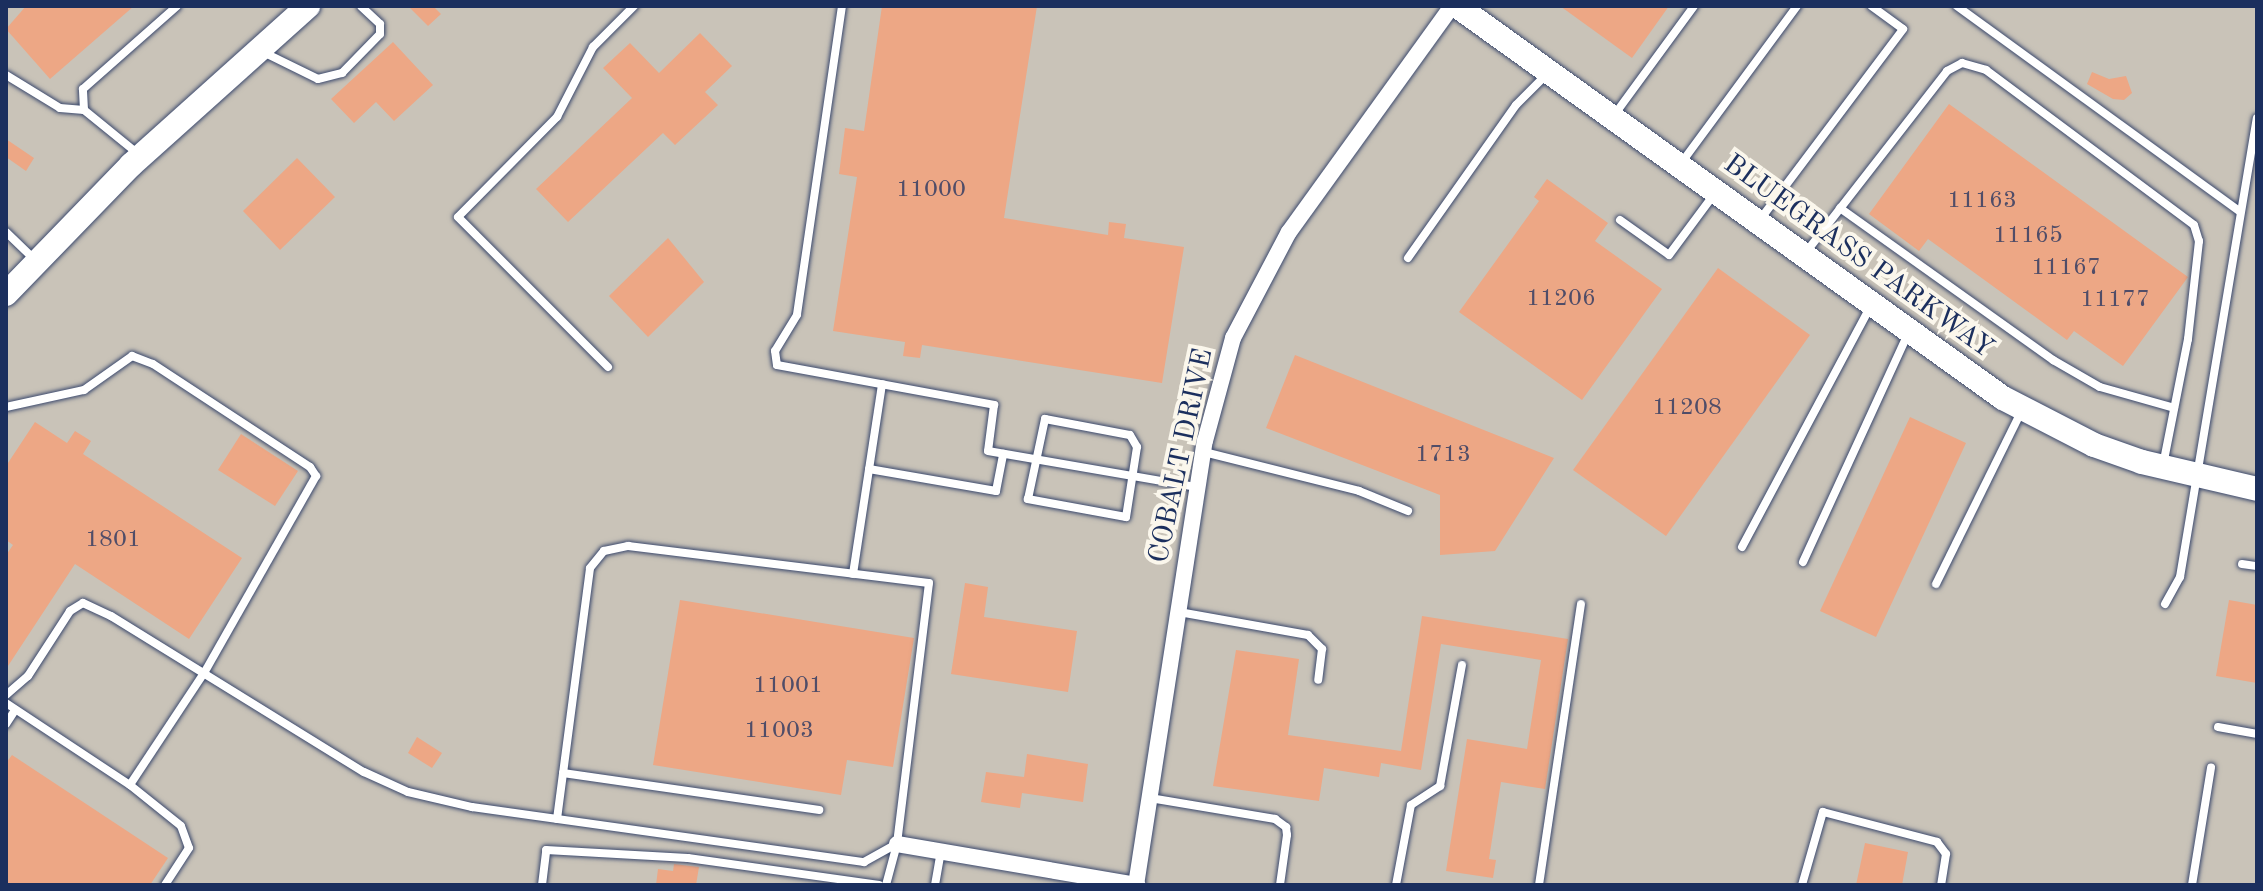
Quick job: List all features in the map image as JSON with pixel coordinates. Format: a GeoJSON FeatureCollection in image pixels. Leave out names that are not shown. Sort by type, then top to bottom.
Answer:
{"type":"FeatureCollection","features":[{"type":"Feature","properties":{"kind":"street"},"geometry":{"type":"LineString","coordinates":[[6,294],[141,156],[308,6]]}},
{"type":"Feature","properties":{"kind":"street","name":"BLUEGRASS PARKWAY"},"geometry":{"type":"LineString","coordinates":[[1455,6],[2022,409],[2094,445],[2162,468],[2257,489]]}},
{"type":"Feature","properties":{"kind":"street","name":"COBALT DRIVE"},"geometry":{"type":"LineString","coordinates":[[1137,885],[1203,452],[1233,338],[1264,273],[1455,6]]}},
{"type":"Feature","properties":{"kind":"street"},"geometry":{"type":"LineString","coordinates":[[897,844],[1065,879],[1137,885]]}},
{"type":"Feature","properties":{"kind":"lane"},"geometry":{"type":"LineString","coordinates":[[84,110],[83,89],[177,6]]}},
{"type":"Feature","properties":{"kind":"lane"},"geometry":{"type":"LineString","coordinates":[[259,50],[318,79],[342,73],[380,34],[380,24],[361,6]]}},
{"type":"Feature","properties":{"kind":"lane"},"geometry":{"type":"LineString","coordinates":[[608,367],[458,217],[557,117],[593,47],[634,6]]}},
{"type":"Feature","properties":{"kind":"lane"},"geometry":{"type":"LineString","coordinates":[[842,6],[797,315],[775,351],[777,365],[994,405],[988,451],[1197,487]]}},
{"type":"Feature","properties":{"kind":"lane"},"geometry":{"type":"LineString","coordinates":[[1612,117],[1694,6]]}},
{"type":"Feature","properties":{"kind":"lane"},"geometry":{"type":"LineString","coordinates":[[1679,166],[1797,6]]}},
{"type":"Feature","properties":{"kind":"lane"},"geometry":{"type":"LineString","coordinates":[[1758,222],[1903,29],[1871,6]]}},
{"type":"Feature","properties":{"kind":"lane"},"geometry":{"type":"LineString","coordinates":[[1957,6],[2239,211]]}},
{"type":"Feature","properties":{"kind":"lane"},"geometry":{"type":"LineString","coordinates":[[1804,255],[1947,71],[1962,63],[1986,70],[2194,225],[2199,241],[2162,468]]}},
{"type":"Feature","properties":{"kind":"lane"},"geometry":{"type":"LineString","coordinates":[[1408,258],[1516,105],[1549,72]]}},
{"type":"Feature","properties":{"kind":"lane"},"geometry":{"type":"LineString","coordinates":[[6,75],[60,108],[84,110],[141,156]]}},
{"type":"Feature","properties":{"kind":"lane"},"geometry":{"type":"LineString","coordinates":[[2165,604],[2180,577],[2257,118]]}},
{"type":"Feature","properties":{"kind":"lane"},"geometry":{"type":"LineString","coordinates":[[1620,220],[1669,255],[1715,192]]}},
{"type":"Feature","properties":{"kind":"lane"},"geometry":{"type":"LineString","coordinates":[[1840,208],[2053,360],[2100,387],[2174,408]]}},
{"type":"Feature","properties":{"kind":"lane"},"geometry":{"type":"LineString","coordinates":[[6,232],[36,261]]}},
{"type":"Feature","properties":{"kind":"lane"},"geometry":{"type":"LineString","coordinates":[[1742,547],[1872,304]]}},
{"type":"Feature","properties":{"kind":"lane"},"geometry":{"type":"LineString","coordinates":[[1803,562],[1910,332]]}},
{"type":"Feature","properties":{"kind":"lane"},"geometry":{"type":"LineString","coordinates":[[6,407],[84,390],[132,356],[153,364],[310,467],[316,476],[308,495],[204,673],[130,785]]}},
{"type":"Feature","properties":{"kind":"lane"},"geometry":{"type":"LineString","coordinates":[[853,574],[882,384]]}},
{"type":"Feature","properties":{"kind":"lane"},"geometry":{"type":"LineString","coordinates":[[1936,584],[2022,409]]}},
{"type":"Feature","properties":{"kind":"lane"},"geometry":{"type":"LineString","coordinates":[[1045,419],[1130,435],[1137,447],[1133,476],[1126,517],[1028,499],[1034,459],[1045,419]]}},
{"type":"Feature","properties":{"kind":"lane"},"geometry":{"type":"LineString","coordinates":[[1203,452],[1359,491],[1408,511]]}},
{"type":"Feature","properties":{"kind":"lane"},"geometry":{"type":"LineString","coordinates":[[869,469],[996,491],[1003,454]]}},
{"type":"Feature","properties":{"kind":"lane"},"geometry":{"type":"LineString","coordinates":[[557,819],[590,568],[604,551],[628,546],[929,583],[897,844],[886,885]]}},
{"type":"Feature","properties":{"kind":"lane"},"geometry":{"type":"LineString","coordinates":[[2242,564],[2257,566]]}},
{"type":"Feature","properties":{"kind":"lane"},"geometry":{"type":"LineString","coordinates":[[6,695],[28,676],[70,611],[83,603],[364,772],[408,792],[557,819],[864,862],[897,844]]}},
{"type":"Feature","properties":{"kind":"lane"},"geometry":{"type":"LineString","coordinates":[[1539,885],[1581,604]]}},
{"type":"Feature","properties":{"kind":"lane"},"geometry":{"type":"LineString","coordinates":[[1178,612],[1308,635],[1322,649],[1318,680]]}},
{"type":"Feature","properties":{"kind":"lane"},"geometry":{"type":"LineString","coordinates":[[1396,885],[1411,805],[1440,786],[1462,665]]}},
{"type":"Feature","properties":{"kind":"lane"},"geometry":{"type":"LineString","coordinates":[[6,703],[130,785],[190,839],[165,885]]}},
{"type":"Feature","properties":{"kind":"lane"},"geometry":{"type":"LineString","coordinates":[[6,724],[15,710]]}},
{"type":"Feature","properties":{"kind":"lane"},"geometry":{"type":"LineString","coordinates":[[2218,727],[2257,734]]}},
{"type":"Feature","properties":{"kind":"lane"},"geometry":{"type":"LineString","coordinates":[[2192,885],[2211,768]]}},
{"type":"Feature","properties":{"kind":"lane"},"geometry":{"type":"LineString","coordinates":[[563,773],[819,810]]}},
{"type":"Feature","properties":{"kind":"lane"},"geometry":{"type":"LineString","coordinates":[[1150,798],[1275,819],[1286,827],[1287,835],[1280,885]]}},
{"type":"Feature","properties":{"kind":"lane"},"geometry":{"type":"LineString","coordinates":[[1802,885],[1823,812],[1937,842],[1946,854],[1941,885]]}},
{"type":"Feature","properties":{"kind":"lane"},"geometry":{"type":"LineString","coordinates":[[542,885],[546,850],[688,858],[879,885]]}},
{"type":"Feature","properties":{"kind":"lane"},"geometry":{"type":"LineString","coordinates":[[935,885],[941,852]]}},
{"type":"Feature","properties":{"kind":"shaded area"},"geometry":{"type":"Polygon","coordinates":[[[6,6],[2257,6],[2257,885],[6,885],[6,6]]]}},
{"type":"Feature","properties":{"kind":"building"},"geometry":{"type":"Polygon","coordinates":[[[26,6],[134,6],[50,79],[6,29],[26,6]]]}},
{"type":"Feature","properties":{"kind":"building"},"geometry":{"type":"Polygon","coordinates":[[[408,6],[433,6],[441,14],[428,26],[408,6]]]}},
{"type":"Feature","properties":{"kind":"building"},"geometry":{"type":"Polygon","coordinates":[[[882,6],[1037,6],[1004,218],[1108,235],[1109,222],[1126,224],[1124,238],[1184,247],[1162,383],[922,345],[920,358],[903,356],[905,342],[833,331],[857,177],[839,174],[845,128],[864,131],[882,6]]]}},
{"type":"Feature","properties":{"kind":"building"},"geometry":{"type":"Polygon","coordinates":[[[1560,6],[1669,6],[1632,58],[1560,6]]]}},
{"type":"Feature","properties":{"kind":"building"},"geometry":{"type":"Polygon","coordinates":[[[700,33],[732,66],[705,92],[718,105],[675,145],[663,133],[568,222],[536,189],[632,98],[603,68],[630,43],[659,73],[700,33]]]}},
{"type":"Feature","properties":{"kind":"building"},"geometry":{"type":"Polygon","coordinates":[[[393,42],[433,85],[394,121],[376,102],[354,123],[331,99],[393,42]]]}},
{"type":"Feature","properties":{"kind":"building"},"geometry":{"type":"Polygon","coordinates":[[[2092,72],[2109,79],[2126,76],[2132,93],[2124,100],[2113,99],[2087,84],[2092,72]]]}},
{"type":"Feature","properties":{"kind":"building"},"geometry":{"type":"Polygon","coordinates":[[[1949,104],[2188,277],[2123,366],[2074,331],[2067,340],[1928,239],[1919,251],[1869,214],[1949,104]]]}},
{"type":"Feature","properties":{"kind":"building"},"geometry":{"type":"Polygon","coordinates":[[[6,139],[34,158],[26,171],[6,157],[6,139]]]}},
{"type":"Feature","properties":{"kind":"building"},"geometry":{"type":"Polygon","coordinates":[[[297,158],[335,197],[280,250],[243,211],[297,158]]]}},
{"type":"Feature","properties":{"kind":"building"},"geometry":{"type":"Polygon","coordinates":[[[1547,179],[1608,223],[1595,241],[1662,289],[1582,400],[1459,312],[1539,201],[1534,197],[1547,179]]]}},
{"type":"Feature","properties":{"kind":"building"},"geometry":{"type":"Polygon","coordinates":[[[668,238],[704,282],[648,337],[609,296],[668,238]]]}},
{"type":"Feature","properties":{"kind":"building"},"geometry":{"type":"Polygon","coordinates":[[[1718,268],[1810,335],[1666,536],[1573,470],[1718,268]]]}},
{"type":"Feature","properties":{"kind":"building"},"geometry":{"type":"Polygon","coordinates":[[[1295,355],[1554,458],[1495,551],[1440,555],[1440,495],[1266,428],[1295,355]]]}},
{"type":"Feature","properties":{"kind":"building"},"geometry":{"type":"Polygon","coordinates":[[[1910,417],[1966,443],[1876,637],[1820,611],[1910,417]]]}},
{"type":"Feature","properties":{"kind":"building"},"geometry":{"type":"Polygon","coordinates":[[[35,422],[67,443],[75,431],[91,441],[83,454],[242,558],[189,639],[75,564],[6,669],[6,555],[13,545],[6,540],[6,466],[35,422]]]}},
{"type":"Feature","properties":{"kind":"building"},"geometry":{"type":"Polygon","coordinates":[[[241,434],[298,471],[275,506],[218,470],[241,434]]]}},
{"type":"Feature","properties":{"kind":"building"},"geometry":{"type":"Polygon","coordinates":[[[965,583],[988,587],[984,617],[1077,631],[1068,692],[951,674],[965,583]]]}},
{"type":"Feature","properties":{"kind":"building"},"geometry":{"type":"Polygon","coordinates":[[[680,600],[914,638],[893,767],[847,760],[841,795],[653,765],[680,600]]]}},
{"type":"Feature","properties":{"kind":"building"},"geometry":{"type":"Polygon","coordinates":[[[2229,600],[2257,605],[2257,683],[2216,676],[2229,600]]]}},
{"type":"Feature","properties":{"kind":"building"},"geometry":{"type":"Polygon","coordinates":[[[1422,616],[1568,639],[1545,789],[1501,782],[1489,859],[1496,860],[1493,878],[1446,871],[1467,739],[1527,749],[1541,660],[1441,644],[1421,770],[1381,763],[1379,777],[1324,768],[1319,801],[1213,786],[1236,650],[1299,659],[1288,735],[1401,751],[1422,616]]]}},
{"type":"Feature","properties":{"kind":"building"},"geometry":{"type":"Polygon","coordinates":[[[417,737],[442,753],[432,768],[408,753],[417,737]]]}},
{"type":"Feature","properties":{"kind":"building"},"geometry":{"type":"Polygon","coordinates":[[[1027,754],[1088,764],[1083,802],[1022,793],[1020,808],[981,802],[986,772],[1024,777],[1027,754]]]}},
{"type":"Feature","properties":{"kind":"building"},"geometry":{"type":"Polygon","coordinates":[[[12,755],[168,858],[150,885],[6,885],[6,763],[12,755]]]}},
{"type":"Feature","properties":{"kind":"building"},"geometry":{"type":"Polygon","coordinates":[[[1865,843],[1908,852],[1902,885],[1856,885],[1865,843]]]}},
{"type":"Feature","properties":{"kind":"building"},"geometry":{"type":"Polygon","coordinates":[[[674,864],[699,867],[696,885],[656,885],[658,869],[673,871],[674,864]]]}}]}
